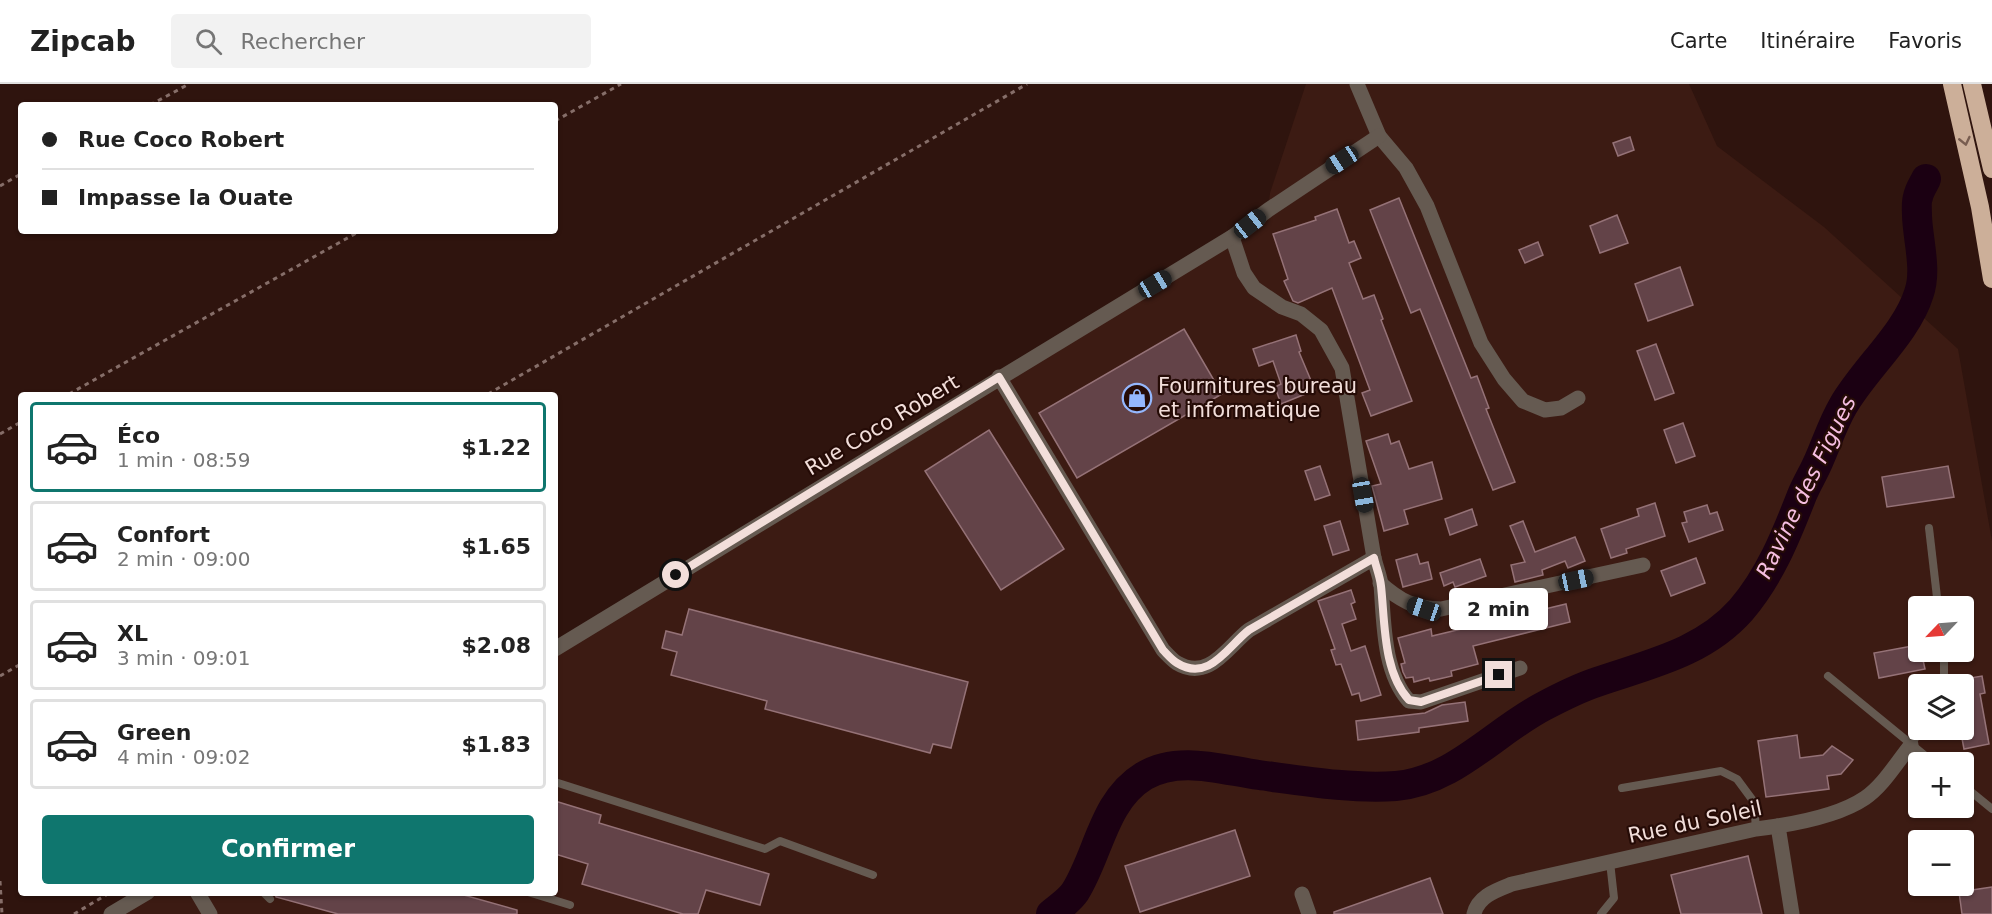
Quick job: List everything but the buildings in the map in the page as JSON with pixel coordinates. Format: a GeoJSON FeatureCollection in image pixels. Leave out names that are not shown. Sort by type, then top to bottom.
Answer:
{"type":"FeatureCollection","features":[{"type":"Feature","properties":{"kind":"highway"},"geometry":{"type":"LineString","coordinates":[[1952,84],[1980,207],[1992,279]]}},
{"type":"Feature","properties":{"kind":"highway"},"geometry":{"type":"LineString","coordinates":[[1972,84],[1992,169]]}},
{"type":"Feature","properties":{"kind":"street"},"geometry":{"type":"LineString","coordinates":[[1357,84],[1379,136],[1406,168],[1427,206],[1481,344],[1504,380],[1523,400],[1545,410],[1561,408],[1578,399]]}},
{"type":"Feature","properties":{"kind":"street","name":"Rue Coco Robert"},"geometry":{"type":"LineString","coordinates":[[558,647],[1232,237],[1268,210],[1379,136]]}},
{"type":"Feature","properties":{"kind":"street"},"geometry":{"type":"LineString","coordinates":[[1232,237],[1244,273],[1254,288],[1269,299],[1301,314],[1321,330],[1342,368],[1380,583],[1383,622],[1393,674],[1399,689],[1409,700],[1421,702],[1520,668]]}},
{"type":"Feature","properties":{"kind":"street"},"geometry":{"type":"LineString","coordinates":[[999,377],[1163,650],[1177,663],[1191,668],[1206,667],[1218,661],[1238,638],[1249,630],[1374,558]]}},
{"type":"Feature","properties":{"kind":"street"},"geometry":{"type":"LineString","coordinates":[[1380,583],[1407,603],[1424,609],[1440,609],[1643,565]]}},
{"type":"Feature","properties":{"kind":"street","name":"Rue du Soleil"},"geometry":{"type":"LineString","coordinates":[[1474,914],[1475,907],[1491,892],[1512,884],[1778,826],[1848,807],[1866,797],[1911,745]]}},
{"type":"Feature","properties":{"kind":"street"},"geometry":{"type":"LineString","coordinates":[[1778,826],[1792,914]]}},
{"type":"Feature","properties":{"kind":"street"},"geometry":{"type":"LineString","coordinates":[[1302,894],[1309,914]]}},
{"type":"Feature","properties":{"kind":"street"},"geometry":{"type":"LineString","coordinates":[[111,914],[141,896]]}},
{"type":"Feature","properties":{"kind":"street"},"geometry":{"type":"LineString","coordinates":[[199,896],[210,914]]}},
{"type":"Feature","properties":{"kind":"lane"},"geometry":{"type":"LineString","coordinates":[[1929,528],[1937,596]]}},
{"type":"Feature","properties":{"kind":"lane"},"geometry":{"type":"LineString","coordinates":[[1828,676],[1920,752]]}},
{"type":"Feature","properties":{"kind":"lane"},"geometry":{"type":"LineString","coordinates":[[1911,745],[1914,740]]}},
{"type":"Feature","properties":{"kind":"lane"},"geometry":{"type":"LineString","coordinates":[[1622,788],[1721,771],[1737,779],[1754,802],[1756,829]]}},
{"type":"Feature","properties":{"kind":"lane"},"geometry":{"type":"LineString","coordinates":[[558,783],[765,849],[780,841],[873,875]]}},
{"type":"Feature","properties":{"kind":"lane"},"geometry":{"type":"LineString","coordinates":[[1974,794],[1992,809]]}},
{"type":"Feature","properties":{"kind":"lane"},"geometry":{"type":"LineString","coordinates":[[1601,914],[1614,898],[1610,862]]}},
{"type":"Feature","properties":{"kind":"lane"},"geometry":{"type":"LineString","coordinates":[[541,896],[570,905]]}},
{"type":"Feature","properties":{"kind":"path"},"geometry":{"type":"LineString","coordinates":[[156,102],[189,84]]}},
{"type":"Feature","properties":{"kind":"path"},"geometry":{"type":"LineString","coordinates":[[558,119],[621,84]]}},
{"type":"Feature","properties":{"kind":"path"},"geometry":{"type":"LineString","coordinates":[[491,392],[1027,84]]}},
{"type":"Feature","properties":{"kind":"path"},"geometry":{"type":"LineString","coordinates":[[0,186],[18,176]]}},
{"type":"Feature","properties":{"kind":"path"},"geometry":{"type":"LineString","coordinates":[[73,392],[355,234]]}},
{"type":"Feature","properties":{"kind":"path"},"geometry":{"type":"LineString","coordinates":[[0,434],[18,424]]}},
{"type":"Feature","properties":{"kind":"path"},"geometry":{"type":"LineString","coordinates":[[0,676],[18,665]]}},
{"type":"Feature","properties":{"kind":"path"},"geometry":{"type":"LineString","coordinates":[[0,881],[2,914]]}},
{"type":"Feature","properties":{"kind":"path"},"geometry":{"type":"LineString","coordinates":[[74,914],[104,896]]}},
{"type":"Feature","properties":{"kind":"shaded area"},"geometry":{"type":"Polygon","coordinates":[[[1306,84],[1689,84],[1717,146],[1824,227],[1958,349],[1992,541],[1992,914],[111,914],[143,896],[558,896],[558,644],[1268,210],[1270,193],[1306,84]]]}},
{"type":"Feature","properties":{"kind":"waterway","name":"Ravine des Figues"},"geometry":{"type":"LineString","coordinates":[[1051,914],[1075,892],[1119,799],[1144,776],[1157,770],[1172,766],[1201,766],[1310,782],[1362,786],[1396,786],[1417,782],[1455,765],[1557,699],[1590,684],[1674,655],[1710,637],[1726,625],[1751,597],[1769,569],[1843,406],[1895,337],[1913,308],[1919,293],[1922,275],[1917,201],[1926,179]]}},
{"type":"Feature","properties":{"kind":"place","name":"Fournitures bureau et informatique"},"geometry":{"type":"Point","coordinates":[1137,398]}},
{"type":"Feature","properties":{"kind":"route"},"geometry":{"type":"LineString","coordinates":[[676,575],[999,377],[1163,650],[1177,663],[1191,668],[1206,667],[1218,661],[1238,638],[1249,630],[1374,558],[1380,583],[1383,622],[1393,674],[1399,689],[1409,700],[1421,702],[1499,675]]}}]}
